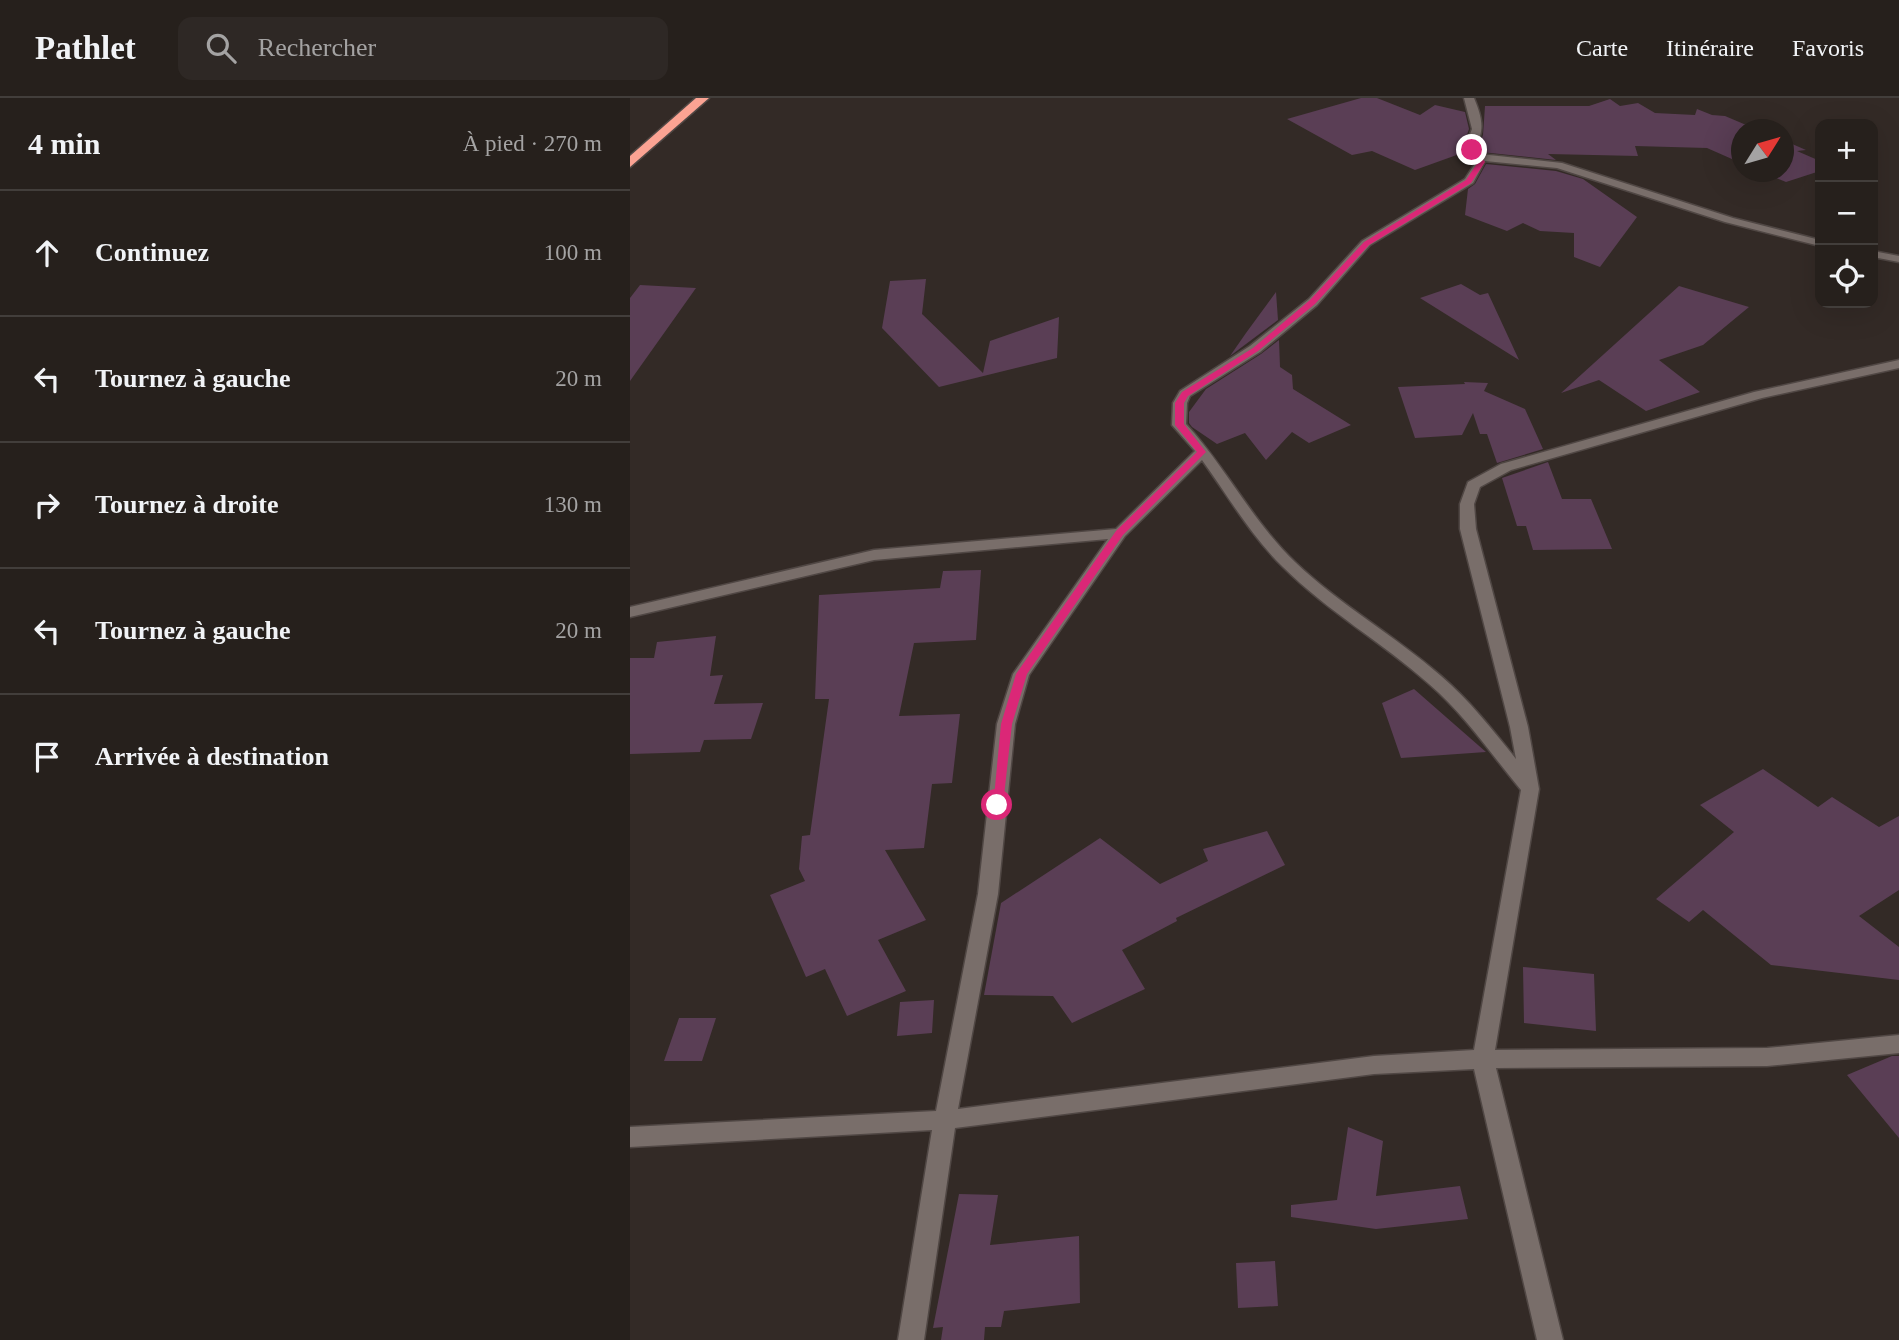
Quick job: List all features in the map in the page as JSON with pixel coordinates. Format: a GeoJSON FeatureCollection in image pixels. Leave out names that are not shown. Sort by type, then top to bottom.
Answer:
{"type":"FeatureCollection","features":[{"type":"Feature","properties":{"kind":"highway"},"geometry":{"type":"LineString","coordinates":[[630,163],[703,98]]}},
{"type":"Feature","properties":{"kind":"street"},"geometry":{"type":"LineString","coordinates":[[1469,98],[1479,133],[1470,147],[1479,157],[1480,167],[1469,181],[1366,243],[1312,302],[1275,334],[1237,363],[1185,394],[1180,403],[1179,425],[1285,562],[1329,600],[1400,651],[1454,697],[1530,789]]}},
{"type":"Feature","properties":{"kind":"street"},"geometry":{"type":"LineString","coordinates":[[1479,157],[1558,165],[1729,220],[1815,242]]}},
{"type":"Feature","properties":{"kind":"street"},"geometry":{"type":"LineString","coordinates":[[1878,255],[1899,259]]}},
{"type":"Feature","properties":{"kind":"street"},"geometry":{"type":"LineString","coordinates":[[1550,1340],[1483,1059],[1530,789],[1519,727],[1468,529],[1467,504],[1473,485],[1506,467],[1759,395],[1899,364]]}},
{"type":"Feature","properties":{"kind":"street"},"geometry":{"type":"LineString","coordinates":[[912,1340],[945,1120],[988,894],[1006,724],[1021,674],[1120,533],[1202,452]]}},
{"type":"Feature","properties":{"kind":"street"},"geometry":{"type":"LineString","coordinates":[[630,612],[874,555],[1120,533]]}},
{"type":"Feature","properties":{"kind":"street"},"geometry":{"type":"LineString","coordinates":[[630,1137],[945,1120],[1374,1065],[1483,1059],[1767,1057],[1899,1044]]}},
{"type":"Feature","properties":{"kind":"building"},"geometry":{"type":"Polygon","coordinates":[[[1361,98],[1377,98],[1420,115],[1435,105],[1465,112],[1469,129],[1463,146],[1465,152],[1415,170],[1372,151],[1352,155],[1287,119],[1361,98]]]}},
{"type":"Feature","properties":{"kind":"building"},"geometry":{"type":"Polygon","coordinates":[[[1610,99],[1620,106],[1638,103],[1655,113],[1695,115],[1697,109],[1712,115],[1725,116],[1732,119],[1731,159],[1707,148],[1635,146],[1638,156],[1548,154],[1556,160],[1481,152],[1478,147],[1483,135],[1485,106],[1589,106],[1610,99]]]}},
{"type":"Feature","properties":{"kind":"building"},"geometry":{"type":"Polygon","coordinates":[[[1794,145],[1806,150],[1797,151],[1815,159],[1815,173],[1794,179],[1794,145]]]}},
{"type":"Feature","properties":{"kind":"building"},"geometry":{"type":"Polygon","coordinates":[[[1486,164],[1556,171],[1583,179],[1637,217],[1600,267],[1574,257],[1574,233],[1540,231],[1523,223],[1507,231],[1465,215],[1468,189],[1475,184],[1486,164]]]}},
{"type":"Feature","properties":{"kind":"building"},"geometry":{"type":"Polygon","coordinates":[[[926,279],[922,314],[983,373],[990,341],[1059,317],[1057,358],[939,387],[882,328],[890,281],[926,279]]]}},
{"type":"Feature","properties":{"kind":"building"},"geometry":{"type":"Polygon","coordinates":[[[1461,284],[1480,295],[1488,293],[1519,360],[1420,298],[1461,284]]]}},
{"type":"Feature","properties":{"kind":"building"},"geometry":{"type":"Polygon","coordinates":[[[640,285],[696,288],[630,381],[630,298],[640,285]]]}},
{"type":"Feature","properties":{"kind":"building"},"geometry":{"type":"Polygon","coordinates":[[[1679,286],[1749,307],[1703,345],[1659,360],[1700,392],[1646,411],[1599,380],[1561,393],[1679,286]]]}},
{"type":"Feature","properties":{"kind":"building"},"geometry":{"type":"Polygon","coordinates":[[[1276,292],[1278,320],[1230,356],[1246,333],[1276,292]]]}},
{"type":"Feature","properties":{"kind":"building"},"geometry":{"type":"Polygon","coordinates":[[[1279,340],[1280,367],[1292,375],[1293,389],[1351,425],[1309,443],[1292,432],[1266,460],[1245,433],[1217,444],[1192,427],[1189,423],[1189,412],[1206,389],[1279,340]]]}},
{"type":"Feature","properties":{"kind":"building"},"geometry":{"type":"Polygon","coordinates":[[[1464,382],[1488,383],[1484,391],[1525,409],[1543,449],[1497,463],[1487,434],[1480,434],[1473,413],[1462,435],[1415,438],[1398,387],[1465,384],[1464,382]]]}},
{"type":"Feature","properties":{"kind":"building"},"geometry":{"type":"Polygon","coordinates":[[[1548,462],[1562,499],[1591,499],[1612,549],[1533,550],[1526,526],[1517,526],[1502,478],[1548,462]]]}},
{"type":"Feature","properties":{"kind":"building"},"geometry":{"type":"Polygon","coordinates":[[[981,570],[976,640],[914,643],[899,716],[960,714],[952,783],[932,784],[924,848],[885,850],[926,920],[878,940],[906,991],[847,1016],[825,969],[806,977],[770,895],[805,881],[799,869],[802,836],[810,835],[829,699],[815,699],[819,595],[940,588],[943,571],[981,570]]]}},
{"type":"Feature","properties":{"kind":"building"},"geometry":{"type":"Polygon","coordinates":[[[716,636],[710,676],[723,675],[714,704],[763,703],[751,739],[704,740],[700,752],[630,754],[630,658],[654,658],[657,642],[716,636]]]}},
{"type":"Feature","properties":{"kind":"building"},"geometry":{"type":"Polygon","coordinates":[[[1414,689],[1486,752],[1401,758],[1382,703],[1414,689]]]}},
{"type":"Feature","properties":{"kind":"building"},"geometry":{"type":"Polygon","coordinates":[[[1763,769],[1818,807],[1832,797],[1879,827],[1899,816],[1899,890],[1859,916],[1899,947],[1899,980],[1771,965],[1703,910],[1689,922],[1656,899],[1734,832],[1700,805],[1763,769]]]}},
{"type":"Feature","properties":{"kind":"building"},"geometry":{"type":"Polygon","coordinates":[[[1267,831],[1285,865],[1176,918],[1177,921],[1122,950],[1145,989],[1072,1023],[1053,996],[984,995],[1001,903],[1100,838],[1160,884],[1208,861],[1203,849],[1267,831]]]}},
{"type":"Feature","properties":{"kind":"building"},"geometry":{"type":"Polygon","coordinates":[[[1523,967],[1594,974],[1596,1031],[1524,1023],[1523,967]]]}},
{"type":"Feature","properties":{"kind":"building"},"geometry":{"type":"Polygon","coordinates":[[[934,1000],[932,1033],[897,1036],[900,1002],[934,1000]]]}},
{"type":"Feature","properties":{"kind":"building"},"geometry":{"type":"Polygon","coordinates":[[[679,1018],[716,1018],[702,1061],[664,1061],[679,1018]]]}},
{"type":"Feature","properties":{"kind":"building"},"geometry":{"type":"Polygon","coordinates":[[[1892,1056],[1899,1056],[1899,1138],[1847,1075],[1892,1056]]]}},
{"type":"Feature","properties":{"kind":"building"},"geometry":{"type":"Polygon","coordinates":[[[1348,1127],[1383,1141],[1376,1196],[1460,1186],[1468,1219],[1376,1229],[1291,1217],[1291,1205],[1337,1200],[1348,1127]]]}},
{"type":"Feature","properties":{"kind":"building"},"geometry":{"type":"Polygon","coordinates":[[[959,1194],[998,1195],[990,1245],[1079,1236],[1080,1303],[1004,1311],[1001,1327],[985,1327],[984,1340],[941,1340],[943,1327],[933,1328],[959,1194]]]}},
{"type":"Feature","properties":{"kind":"building"},"geometry":{"type":"Polygon","coordinates":[[[1275,1261],[1278,1306],[1238,1308],[1236,1263],[1275,1261]]]}},
{"type":"Feature","properties":{"kind":"route"},"geometry":{"type":"LineString","coordinates":[[997,805],[1006,724],[1021,674],[1120,533],[1202,452],[1192,437],[1179,425],[1178,413],[1185,394],[1237,363],[1312,302],[1366,243],[1469,181],[1481,162],[1472,150]]}}]}
